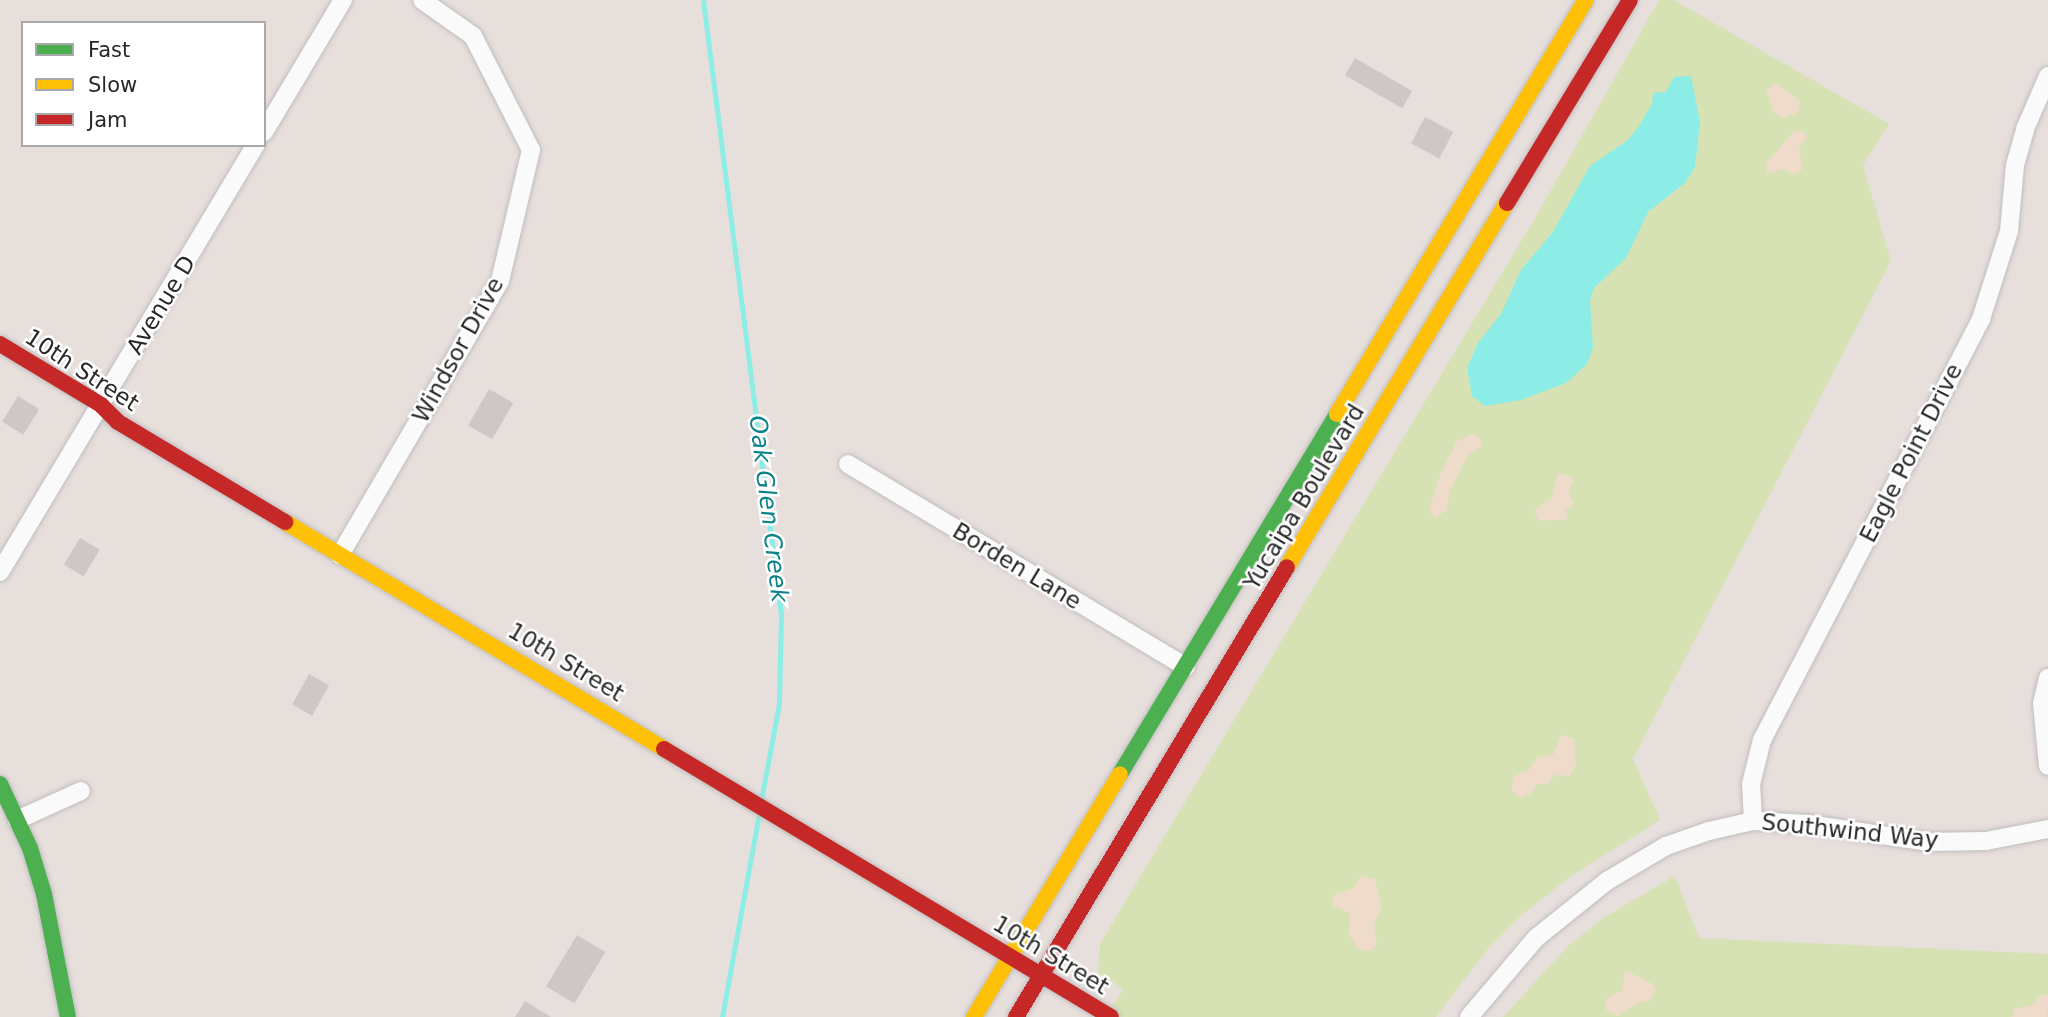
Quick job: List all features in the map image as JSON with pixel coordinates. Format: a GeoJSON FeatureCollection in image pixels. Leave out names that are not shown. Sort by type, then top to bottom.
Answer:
{"type":"FeatureCollection","features":[{"type":"Feature","properties":{"kind":"main road","name":"Yucaipa Boulevard"},"geometry":{"type":"LineString","coordinates":[[974,1017],[1586,0]]}},
{"type":"Feature","properties":{"kind":"main road","name":"Yucaipa Boulevard"},"geometry":{"type":"LineString","coordinates":[[1016,1017],[1630,0]]}},
{"type":"Feature","properties":{"kind":"main road","name":"10th Street"},"geometry":{"type":"LineString","coordinates":[[0,344],[101,405],[118,422],[749,797],[1111,1017]]}},
{"type":"Feature","properties":{"kind":"main road"},"geometry":{"type":"LineString","coordinates":[[0,784],[17,820],[54,928],[68,1017]]}},
{"type":"Feature","properties":{"kind":"street"},"geometry":{"type":"LineString","coordinates":[[266,129],[343,0]]}},
{"type":"Feature","properties":{"kind":"street","name":"Windsor Drive"},"geometry":{"type":"LineString","coordinates":[[340,555],[500,281],[531,150],[472,36],[422,0]]}},
{"type":"Feature","properties":{"kind":"street","name":"Eagle Point Drive"},"geometry":{"type":"LineString","coordinates":[[1753,821],[1751,784],[1762,740],[1981,319],[2009,231],[2019,153],[2048,76]]}},
{"type":"Feature","properties":{"kind":"street","name":"Avenue D"},"geometry":{"type":"LineString","coordinates":[[0,572],[255,147]]}},
{"type":"Feature","properties":{"kind":"street","name":"Borden Lane"},"geometry":{"type":"LineString","coordinates":[[848,464],[1186,667]]}},
{"type":"Feature","properties":{"kind":"street"},"geometry":{"type":"LineString","coordinates":[[2048,678],[2042,702],[2048,766]]}},
{"type":"Feature","properties":{"kind":"street"},"geometry":{"type":"LineString","coordinates":[[17,820],[81,791]]}},
{"type":"Feature","properties":{"kind":"street","name":"Southwind Way"},"geometry":{"type":"LineString","coordinates":[[1469,1017],[1536,938],[1607,881],[1666,846],[1753,821],[1808,824],[1928,842],[1986,841],[2048,828]]}},
{"type":"Feature","properties":{"kind":"green space"},"geometry":{"type":"Polygon","coordinates":[[[1659,0],[1674,0],[1889,124],[1863,165],[1891,261],[1633,759],[1660,820],[1573,875],[1524,913],[1487,950],[1436,1017],[1105,1017],[1123,989],[1098,973],[1100,944],[1534,220],[1659,0]]]}},
{"type":"Feature","properties":{"kind":"green space"},"geometry":{"type":"Polygon","coordinates":[[[1675,876],[1699,938],[2048,954],[2048,1017],[1503,1017],[1568,946],[1603,918],[1675,876]]]}},
{"type":"Feature","properties":{"kind":"sand"},"geometry":{"type":"Polygon","coordinates":[[[1775,83],[1800,101],[1799,112],[1784,118],[1774,113],[1766,90],[1775,83]]]}},
{"type":"Feature","properties":{"kind":"sand"},"geometry":{"type":"Polygon","coordinates":[[[1795,130],[1806,133],[1807,138],[1799,148],[1803,169],[1794,175],[1785,169],[1767,173],[1766,164],[1795,130]]]}},
{"type":"Feature","properties":{"kind":"sand"},"geometry":{"type":"Polygon","coordinates":[[[1472,434],[1479,437],[1482,447],[1468,455],[1450,491],[1447,510],[1435,518],[1429,510],[1441,472],[1457,441],[1472,434]]]}},
{"type":"Feature","properties":{"kind":"sand"},"geometry":{"type":"Polygon","coordinates":[[[1558,473],[1575,478],[1568,492],[1574,503],[1565,511],[1568,519],[1539,521],[1534,510],[1551,499],[1558,473]]]}},
{"type":"Feature","properties":{"kind":"sand"},"geometry":{"type":"Polygon","coordinates":[[[1561,735],[1574,739],[1576,765],[1570,776],[1554,775],[1548,784],[1537,784],[1531,794],[1520,798],[1512,791],[1513,776],[1529,770],[1538,757],[1553,755],[1561,735]]]}},
{"type":"Feature","properties":{"kind":"sand"},"geometry":{"type":"Polygon","coordinates":[[[1361,876],[1375,879],[1382,906],[1374,923],[1377,944],[1371,951],[1358,949],[1349,934],[1350,914],[1332,905],[1334,895],[1354,888],[1361,876]]]}},
{"type":"Feature","properties":{"kind":"sand"},"geometry":{"type":"Polygon","coordinates":[[[1625,970],[1653,984],[1656,991],[1650,1001],[1637,1003],[1617,1016],[1606,1010],[1605,1000],[1622,990],[1625,970]]]}},
{"type":"Feature","properties":{"kind":"sand"},"geometry":{"type":"Polygon","coordinates":[[[2040,995],[2048,995],[2047,1017],[2012,1017],[2014,1009],[2032,1005],[2040,995]]]}},
{"type":"Feature","properties":{"kind":"water"},"geometry":{"type":"Polygon","coordinates":[[[1691,76],[1700,122],[1695,167],[1685,183],[1648,212],[1626,258],[1594,288],[1590,300],[1593,348],[1587,364],[1566,383],[1521,400],[1485,406],[1472,396],[1467,368],[1478,343],[1501,314],[1521,270],[1553,232],[1590,166],[1628,140],[1639,126],[1652,104],[1653,93],[1666,92],[1674,77],[1691,76]]]}},
{"type":"Feature","properties":{"kind":"building"},"geometry":{"type":"Polygon","coordinates":[[[1355,58],[1412,91],[1402,108],[1345,75],[1355,58]]]}},
{"type":"Feature","properties":{"kind":"building"},"geometry":{"type":"Polygon","coordinates":[[[1425,117],[1453,132],[1439,159],[1411,143],[1425,117]]]}},
{"type":"Feature","properties":{"kind":"building"},"geometry":{"type":"Polygon","coordinates":[[[489,389],[513,403],[492,439],[468,425],[489,389]]]}},
{"type":"Feature","properties":{"kind":"building"},"geometry":{"type":"Polygon","coordinates":[[[18,396],[39,409],[23,435],[2,421],[18,396]]]}},
{"type":"Feature","properties":{"kind":"building"},"geometry":{"type":"Polygon","coordinates":[[[80,538],[100,550],[84,576],[64,565],[80,538]]]}},
{"type":"Feature","properties":{"kind":"building"},"geometry":{"type":"Polygon","coordinates":[[[309,674],[329,685],[312,716],[292,705],[309,674]]]}},
{"type":"Feature","properties":{"kind":"building"},"geometry":{"type":"Polygon","coordinates":[[[577,935],[605,952],[574,1003],[546,986],[577,935]]]}},
{"type":"Feature","properties":{"kind":"building"},"geometry":{"type":"Polygon","coordinates":[[[525,1001],[551,1017],[515,1017],[525,1001]]]}},
{"type":"Feature","properties":{"kind":"waterway","name":"Oak Glen Creek"},"geometry":{"type":"LineString","coordinates":[[703,0],[781,614],[779,704],[761,800]]}},
{"type":"Feature","properties":{"kind":"waterway","name":"Oak Glen Creek"},"geometry":{"type":"LineString","coordinates":[[722,1017],[759,813]]}},
{"type":"Feature","properties":{"kind":"traffic: fast"},"geometry":{"type":"LineString","coordinates":[[1120,774],[1337,414]]}},
{"type":"Feature","properties":{"kind":"traffic: fast"},"geometry":{"type":"LineString","coordinates":[[0,784],[30,848],[44,894],[68,1017]]}},
{"type":"Feature","properties":{"kind":"traffic: slow"},"geometry":{"type":"LineString","coordinates":[[1337,414],[1586,0]]}},
{"type":"Feature","properties":{"kind":"traffic: slow"},"geometry":{"type":"LineString","coordinates":[[1287,567],[1507,203]]}},
{"type":"Feature","properties":{"kind":"traffic: slow"},"geometry":{"type":"LineString","coordinates":[[285,522],[664,749]]}},
{"type":"Feature","properties":{"kind":"traffic: slow"},"geometry":{"type":"LineString","coordinates":[[974,1017],[1120,774]]}},
{"type":"Feature","properties":{"kind":"traffic: jam"},"geometry":{"type":"LineString","coordinates":[[1507,203],[1630,0]]}},
{"type":"Feature","properties":{"kind":"traffic: jam"},"geometry":{"type":"LineString","coordinates":[[0,344],[101,405],[118,422],[285,522]]}},
{"type":"Feature","properties":{"kind":"traffic: jam"},"geometry":{"type":"LineString","coordinates":[[1016,1017],[1287,567]]}},
{"type":"Feature","properties":{"kind":"traffic: jam"},"geometry":{"type":"LineString","coordinates":[[664,749],[1111,1017]]}}]}
